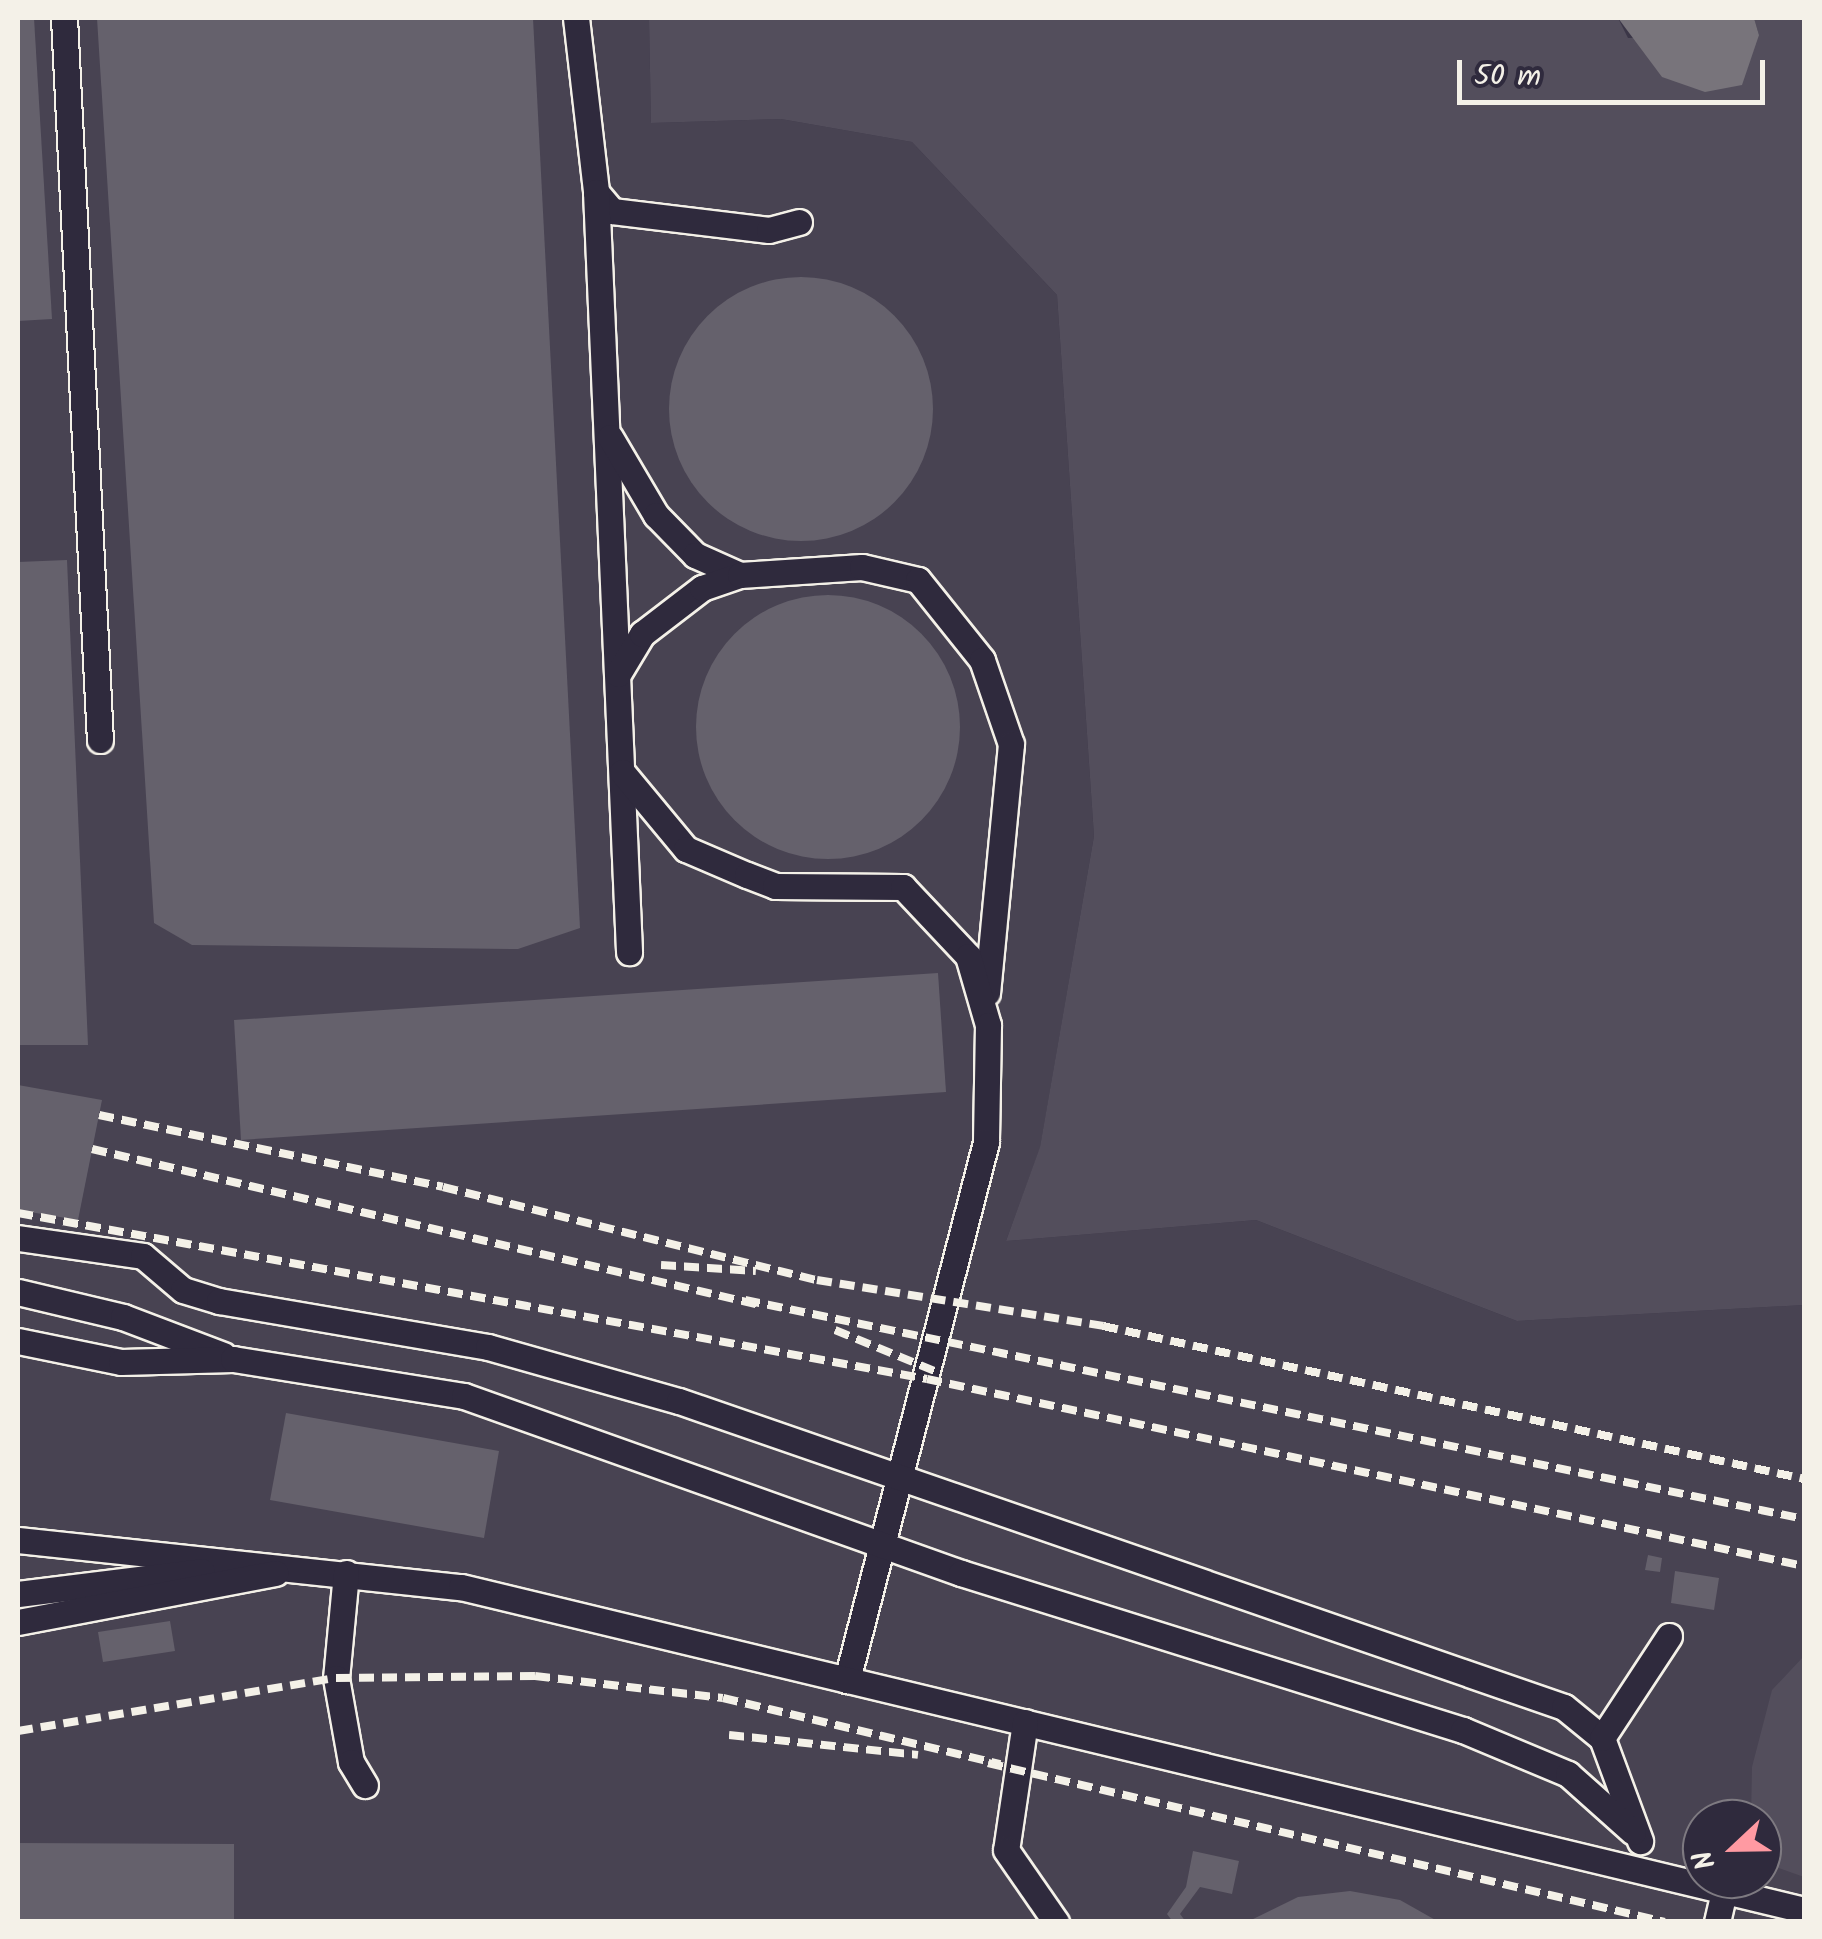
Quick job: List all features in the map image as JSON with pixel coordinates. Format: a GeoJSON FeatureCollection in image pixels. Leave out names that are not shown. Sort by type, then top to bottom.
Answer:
{"type":"FeatureCollection","features":[{"type":"Feature","properties":{"kind":"lane"},"geometry":{"type":"LineString","coordinates":[[64,18],[100,740]]}},
{"type":"Feature","properties":{"kind":"lane"},"geometry":{"type":"LineString","coordinates":[[576,18],[596,192],[629,952]]}},
{"type":"Feature","properties":{"kind":"lane"},"geometry":{"type":"LineString","coordinates":[[596,192],[612,211],[768,230],[799,222]]}},
{"type":"Feature","properties":{"kind":"lane"},"geometry":{"type":"LineString","coordinates":[[608,433],[656,515],[695,554],[740,575]]}},
{"type":"Feature","properties":{"kind":"lane"},"geometry":{"type":"LineString","coordinates":[[618,674],[642,634],[702,588],[740,575],[862,567],[918,580],[982,660],[1011,744],[987,942],[986,1142],[846,1680]]}},
{"type":"Feature","properties":{"kind":"lane"},"geometry":{"type":"LineString","coordinates":[[622,772],[686,850],[747,875],[776,886],[903,887],[968,956],[988,1025]]}},
{"type":"Feature","properties":{"kind":"lane"},"geometry":{"type":"LineString","coordinates":[[18,1238],[142,1256],[183,1290],[219,1301],[488,1347],[900,1477],[1564,1708],[1602,1738],[1640,1840],[1658,1875]]}},
{"type":"Feature","properties":{"kind":"lane"},"geometry":{"type":"LineString","coordinates":[[18,1292],[123,1317],[232,1359]]}},
{"type":"Feature","properties":{"kind":"lane"},"geometry":{"type":"LineString","coordinates":[[18,1340],[122,1362],[232,1359],[464,1396],[882,1544],[1463,1730],[1568,1774],[1640,1840]]}},
{"type":"Feature","properties":{"kind":"lane"},"geometry":{"type":"LineString","coordinates":[[18,1540],[461,1587],[1682,1881]]}},
{"type":"Feature","properties":{"kind":"lane"},"geometry":{"type":"LineString","coordinates":[[18,1594],[262,1564]]}},
{"type":"Feature","properties":{"kind":"lane"},"geometry":{"type":"LineString","coordinates":[[18,1622],[299,1568]]}},
{"type":"Feature","properties":{"kind":"lane"},"geometry":{"type":"LineString","coordinates":[[346,1573],[336,1678],[351,1762],[365,1785]]}},
{"type":"Feature","properties":{"kind":"lane"},"geometry":{"type":"LineString","coordinates":[[1602,1738],[1669,1636]]}},
{"type":"Feature","properties":{"kind":"lane"},"geometry":{"type":"LineString","coordinates":[[1025,1722],[1006,1850],[1056,1922]]}},
{"type":"Feature","properties":{"kind":"lane"},"geometry":{"type":"LineString","coordinates":[[1758,1899],[1804,1910]]}},
{"type":"Feature","properties":{"kind":"shaded area"},"geometry":{"type":"Polygon","coordinates":[[[18,18],[649,18],[651,123],[781,119],[912,142],[1057,295],[1094,836],[1040,1148],[1006,1241],[1256,1220],[1517,1321],[1804,1305],[1804,1921],[18,1921],[18,18]]]}},
{"type":"Feature","properties":{"kind":"shaded area"},"geometry":{"type":"Polygon","coordinates":[[[649,18],[1618,18],[1628,38],[1759,35],[1754,18],[1804,18],[1804,1305],[1517,1321],[1256,1220],[1006,1241],[1040,1147],[1094,836],[1057,295],[912,142],[781,119],[651,123],[649,18]]]}},
{"type":"Feature","properties":{"kind":"shaded area"},"geometry":{"type":"Polygon","coordinates":[[[1618,18],[1754,18],[1759,35],[1742,85],[1705,92],[1662,77],[1618,18]]]}},
{"type":"Feature","properties":{"kind":"shaded area"},"geometry":{"type":"Polygon","coordinates":[[[1804,1656],[1804,1877],[1782,1869],[1782,1799],[1751,1799],[1752,1767],[1772,1690],[1804,1656]]]}},
{"type":"Feature","properties":{"kind":"building"},"geometry":{"type":"Polygon","coordinates":[[[18,18],[34,18],[52,319],[18,321],[18,18]]]}},
{"type":"Feature","properties":{"kind":"building"},"geometry":{"type":"Polygon","coordinates":[[[97,18],[533,18],[580,928],[518,949],[192,945],[154,923],[97,18]]]}},
{"type":"Feature","properties":{"kind":"building"},"geometry":{"type":"Polygon","coordinates":[[[801,277],[851,287],[894,316],[923,359],[933,409],[923,459],[894,502],[851,531],[801,541],[751,531],[708,502],[679,459],[669,409],[679,359],[708,316],[751,287],[801,277]]]}},
{"type":"Feature","properties":{"kind":"building"},"geometry":{"type":"Polygon","coordinates":[[[67,560],[88,1045],[18,1045],[18,562],[67,560]]]}},
{"type":"Feature","properties":{"kind":"building"},"geometry":{"type":"Polygon","coordinates":[[[828,595],[854,597],[879,605],[922,633],[950,676],[958,701],[958,753],[950,778],[922,821],[879,849],[854,857],[828,859],[802,857],[777,849],[734,821],[706,778],[698,753],[696,727],[698,701],[706,676],[734,633],[777,605],[802,597],[828,595]]]}},
{"type":"Feature","properties":{"kind":"building"},"geometry":{"type":"Polygon","coordinates":[[[938,973],[946,1092],[241,1140],[234,1020],[938,973]]]}},
{"type":"Feature","properties":{"kind":"building"},"geometry":{"type":"Polygon","coordinates":[[[18,1085],[102,1100],[78,1220],[18,1210],[18,1085]]]}},
{"type":"Feature","properties":{"kind":"building"},"geometry":{"type":"Polygon","coordinates":[[[286,1413],[499,1451],[484,1538],[270,1500],[286,1413]]]}},
{"type":"Feature","properties":{"kind":"building"},"geometry":{"type":"Polygon","coordinates":[[[1648,1555],[1662,1558],[1660,1572],[1645,1570],[1648,1555]]]}},
{"type":"Feature","properties":{"kind":"building"},"geometry":{"type":"Polygon","coordinates":[[[1675,1571],[1719,1578],[1714,1610],[1671,1603],[1675,1571]]]}},
{"type":"Feature","properties":{"kind":"building"},"geometry":{"type":"Polygon","coordinates":[[[170,1621],[175,1651],[103,1662],[98,1632],[170,1621]]]}},
{"type":"Feature","properties":{"kind":"building"},"geometry":{"type":"Polygon","coordinates":[[[18,1843],[234,1844],[234,1922],[18,1922],[18,1843]]]}},
{"type":"Feature","properties":{"kind":"building"},"geometry":{"type":"Polygon","coordinates":[[[1193,1851],[1239,1861],[1232,1894],[1200,1887],[1180,1914],[1186,1922],[1173,1922],[1167,1914],[1186,1887],[1193,1851]]]}},
{"type":"Feature","properties":{"kind":"building"},"geometry":{"type":"Polygon","coordinates":[[[1350,1891],[1400,1900],[1439,1922],[1247,1922],[1298,1897],[1350,1891]]]}},
{"type":"Feature","properties":{"kind":"railway"},"geometry":{"type":"LineString","coordinates":[[99,1115],[443,1187],[817,1280],[1103,1326],[1804,1479]]}},
{"type":"Feature","properties":{"kind":"railway"},"geometry":{"type":"LineString","coordinates":[[92,1149],[759,1305]]}},
{"type":"Feature","properties":{"kind":"railway"},"geometry":{"type":"LineString","coordinates":[[18,1213],[927,1379],[1804,1566]]}},
{"type":"Feature","properties":{"kind":"railway"},"geometry":{"type":"LineString","coordinates":[[661,1265],[756,1271]]}},
{"type":"Feature","properties":{"kind":"railway"},"geometry":{"type":"LineString","coordinates":[[745,1300],[1804,1519]]}},
{"type":"Feature","properties":{"kind":"railway"},"geometry":{"type":"LineString","coordinates":[[835,1330],[937,1372]]}},
{"type":"Feature","properties":{"kind":"railway"},"geometry":{"type":"LineString","coordinates":[[18,1731],[336,1678],[535,1676],[723,1698],[1000,1764]]}},
{"type":"Feature","properties":{"kind":"railway"},"geometry":{"type":"LineString","coordinates":[[729,1735],[918,1755]]}},
{"type":"Feature","properties":{"kind":"railway"},"geometry":{"type":"LineString","coordinates":[[988,1763],[1665,1922]]}}]}
